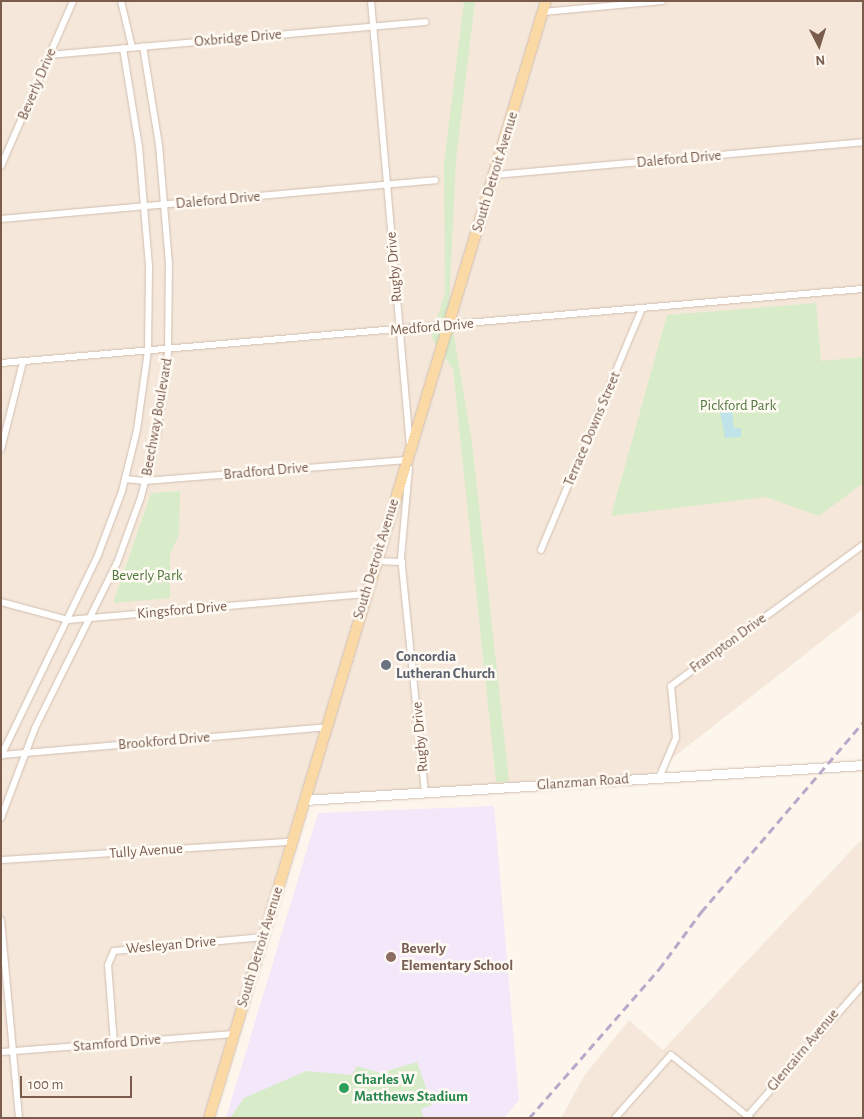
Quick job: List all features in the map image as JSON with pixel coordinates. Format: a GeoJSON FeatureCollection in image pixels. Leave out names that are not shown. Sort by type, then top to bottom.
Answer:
{"type":"FeatureCollection","features":[{"type":"Feature","properties":{"kind":"main road","name":"South Detroit Avenue"},"geometry":{"type":"LineString","coordinates":[[209,1118],[262,937],[545,6]]}},
{"type":"Feature","properties":{"kind":"street","name":"Beverly Drive"},"geometry":{"type":"LineString","coordinates":[[1,166],[73,1]]}},
{"type":"Feature","properties":{"kind":"street"},"geometry":{"type":"LineString","coordinates":[[121,1],[132,47]]}},
{"type":"Feature","properties":{"kind":"street","name":"Rugby Drive"},"geometry":{"type":"LineString","coordinates":[[371,1],[411,446],[402,562],[425,792]]}},
{"type":"Feature","properties":{"kind":"street"},"geometry":{"type":"LineString","coordinates":[[545,6],[662,1]]}},
{"type":"Feature","properties":{"kind":"street","name":"Oxbridge Drive"},"geometry":{"type":"LineString","coordinates":[[50,55],[426,22]]}},
{"type":"Feature","properties":{"kind":"street","name":"Beechway Boulevard"},"geometry":{"type":"LineString","coordinates":[[1,818],[24,753],[117,563],[145,481],[168,349],[164,204],[143,46]]}},
{"type":"Feature","properties":{"kind":"street","name":"Beechway Boulevard"},"geometry":{"type":"LineString","coordinates":[[1,756],[98,556],[125,479],[148,351],[150,288],[144,206],[123,48]]}},
{"type":"Feature","properties":{"kind":"street","name":"Daleford Drive"},"geometry":{"type":"LineString","coordinates":[[495,175],[863,142]]}},
{"type":"Feature","properties":{"kind":"street","name":"Daleford Drive"},"geometry":{"type":"LineString","coordinates":[[1,219],[435,180]]}},
{"type":"Feature","properties":{"kind":"street","name":"Medford Drive"},"geometry":{"type":"LineString","coordinates":[[1,362],[23,362],[448,326],[863,288]]}},
{"type":"Feature","properties":{"kind":"street","name":"Terrace Downs Street"},"geometry":{"type":"LineString","coordinates":[[542,550],[642,308]]}},
{"type":"Feature","properties":{"kind":"street"},"geometry":{"type":"LineString","coordinates":[[1,449],[23,362]]}},
{"type":"Feature","properties":{"kind":"street","name":"Bradford Drive"},"geometry":{"type":"LineString","coordinates":[[125,479],[145,481],[407,460]]}},
{"type":"Feature","properties":{"kind":"street","name":"Frampton Drive"},"geometry":{"type":"LineString","coordinates":[[658,778],[676,738],[671,686],[863,545]]}},
{"type":"Feature","properties":{"kind":"street"},"geometry":{"type":"LineString","coordinates":[[376,561],[402,562]]}},
{"type":"Feature","properties":{"kind":"street","name":"Kingsford Drive"},"geometry":{"type":"LineString","coordinates":[[1,602],[68,620],[366,594]]}},
{"type":"Feature","properties":{"kind":"street","name":"Brookford Drive"},"geometry":{"type":"LineString","coordinates":[[1,756],[326,727]]}},
{"type":"Feature","properties":{"kind":"street","name":"Glanzman Road"},"geometry":{"type":"LineString","coordinates":[[304,800],[863,765]]}},
{"type":"Feature","properties":{"kind":"street","name":"Tully Avenue"},"geometry":{"type":"LineString","coordinates":[[1,860],[291,842]]}},
{"type":"Feature","properties":{"kind":"street"},"geometry":{"type":"LineString","coordinates":[[1,920],[19,1118]]}},
{"type":"Feature","properties":{"kind":"street","name":"Wesleyan Drive"},"geometry":{"type":"LineString","coordinates":[[114,1044],[108,965],[114,951],[262,937]]}},
{"type":"Feature","properties":{"kind":"street","name":"Glencairn Avenue"},"geometry":{"type":"LineString","coordinates":[[748,1117],[863,985]]}},
{"type":"Feature","properties":{"kind":"street","name":"Stamford Drive"},"geometry":{"type":"LineString","coordinates":[[1,1052],[234,1034]]}},
{"type":"Feature","properties":{"kind":"street"},"geometry":{"type":"LineString","coordinates":[[615,1118],[671,1055],[748,1117]]}},
{"type":"Feature","properties":{"kind":"shaded area"},"geometry":{"type":"Polygon","coordinates":[[[1,1],[863,1],[863,609],[652,774],[300,796],[204,1118],[1,1118],[1,1]]]}},
{"type":"Feature","properties":{"kind":"shaded area","name":"Beverly Elementary School"},"geometry":{"type":"Polygon","coordinates":[[[494,806],[519,1100],[504,1118],[226,1118],[318,813],[494,806]]]}},
{"type":"Feature","properties":{"kind":"shaded area"},"geometry":{"type":"Polygon","coordinates":[[[863,838],[863,1118],[561,1118],[584,1076],[629,1020],[663,1050],[863,838]]]}},
{"type":"Feature","properties":{"kind":"green space"},"geometry":{"type":"Polygon","coordinates":[[[464,1],[475,1],[456,160],[449,306],[472,442],[509,781],[496,782],[453,369],[431,337],[445,293],[444,164],[464,1]]]}},
{"type":"Feature","properties":{"kind":"green space","name":"Pickford Park"},"geometry":{"type":"Polygon","coordinates":[[[816,303],[821,361],[863,357],[863,483],[819,516],[766,497],[611,516],[667,315],[816,303]]]}},
{"type":"Feature","properties":{"kind":"green space","name":"Beverly Park"},"geometry":{"type":"Polygon","coordinates":[[[180,491],[179,535],[170,554],[170,598],[113,603],[151,493],[180,491]]]}},
{"type":"Feature","properties":{"kind":"green space","name":"Charles W Matthews Stadium"},"geometry":{"type":"Polygon","coordinates":[[[417,1062],[432,1105],[421,1109],[424,1118],[230,1118],[244,1098],[306,1071],[352,1075],[357,1066],[380,1073],[417,1062]]]}},
{"type":"Feature","properties":{"kind":"water"},"geometry":{"type":"Polygon","coordinates":[[[732,411],[734,428],[741,428],[741,437],[725,438],[720,412],[732,411]]]}},
{"type":"Feature","properties":{"kind":"railway"},"geometry":{"type":"LineString","coordinates":[[529,1118],[659,969],[701,912],[863,722]]}},
{"type":"Feature","properties":{"kind":"place","name":"Concordia Lutheran Church"},"geometry":{"type":"Point","coordinates":[386,665]}},
{"type":"Feature","properties":{"kind":"place","name":"Beverly Elementary School"},"geometry":{"type":"Point","coordinates":[391,957]}},
{"type":"Feature","properties":{"kind":"place","name":"Charles W Matthews Stadium"},"geometry":{"type":"Point","coordinates":[344,1088]}}]}
